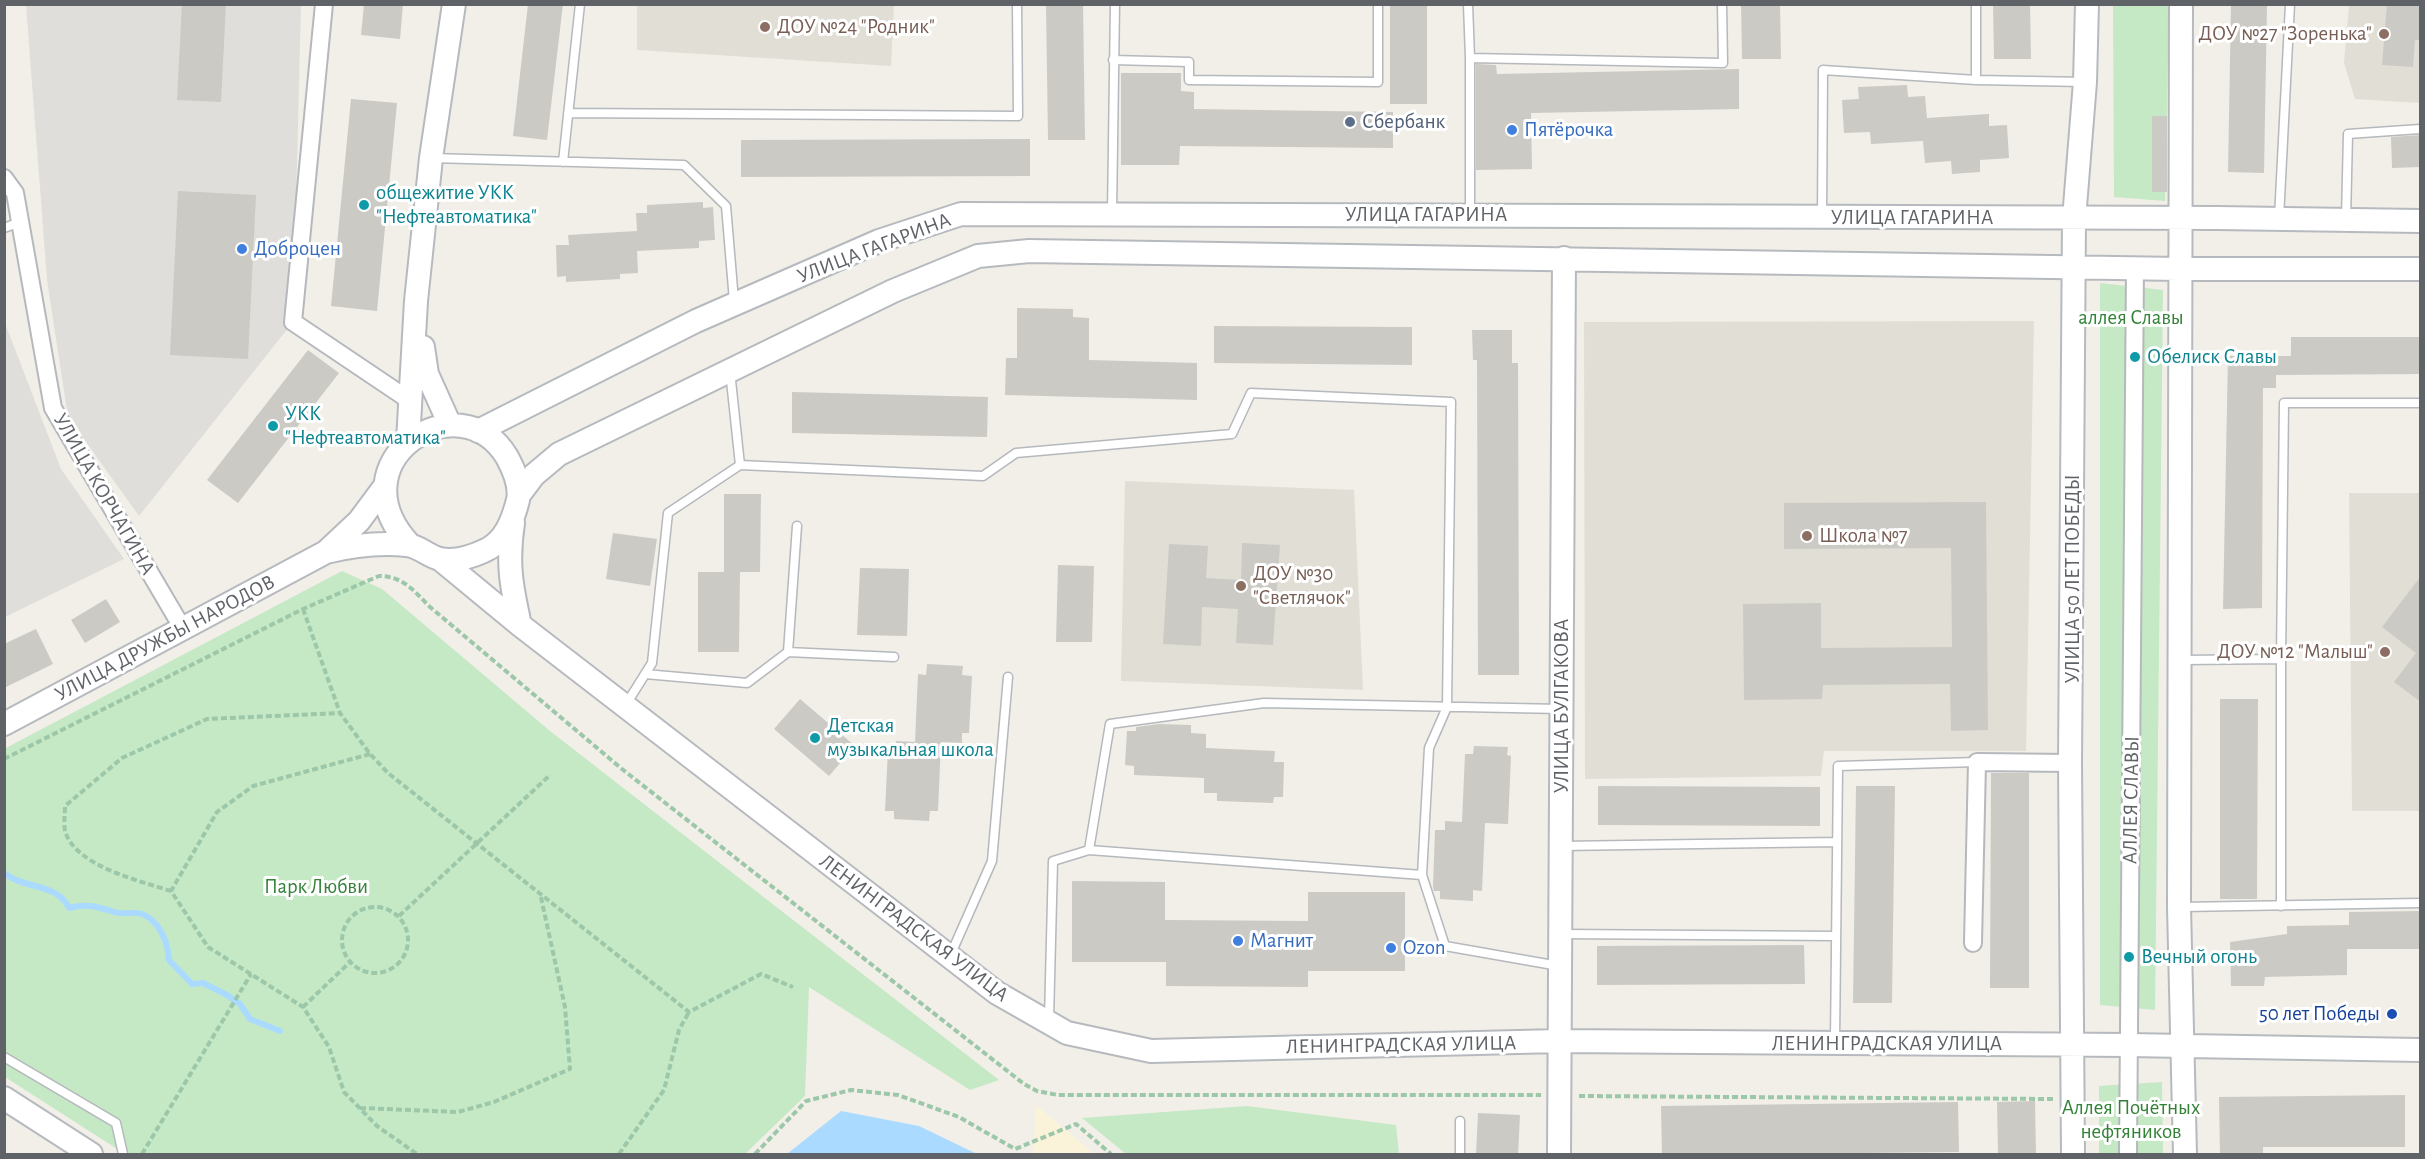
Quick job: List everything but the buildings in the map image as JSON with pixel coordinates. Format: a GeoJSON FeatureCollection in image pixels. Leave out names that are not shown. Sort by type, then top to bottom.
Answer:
{"type":"FeatureCollection","features":[{"type":"Feature","properties":{"kind":"street"},"geometry":{"type":"LineString","coordinates":[[324,4],[293,322],[412,402]]}},
{"type":"Feature","properties":{"kind":"street"},"geometry":{"type":"LineString","coordinates":[[408,441],[416,301],[431,158],[454,4]]}},
{"type":"Feature","properties":{"kind":"street","name":"УЛИЦА 50 ЛЕТ ПОБЕДЫ"},"geometry":{"type":"LineString","coordinates":[[2073,1155],[2070,763],[2074,219],[2085,82],[2087,4]]}},
{"type":"Feature","properties":{"kind":"street"},"geometry":{"type":"LineString","coordinates":[[2181,4],[2178,660],[2179,907],[2185,1155]]}},
{"type":"Feature","properties":{"kind":"street","name":"УЛИЦА КОРЧАГИНА"},"geometry":{"type":"LineString","coordinates":[[4,178],[15,194],[12,225],[53,408],[183,629]]}},
{"type":"Feature","properties":{"kind":"street","name":"УЛИЦА ГАГАРИНА"},"geometry":{"type":"LineString","coordinates":[[478,431],[696,321],[879,241],[961,214],[2279,218],[2421,221]]}},
{"type":"Feature","properties":{"kind":"street","name":"УЛИЦА ГАГАРИНА"},"geometry":{"type":"LineString","coordinates":[[519,495],[534,475],[559,454],[893,291],[978,256],[1029,251],[2135,266],[2179,269],[2421,269]]}},
{"type":"Feature","properties":{"kind":"street","name":"УЛИЦА БУЛГАКОВА"},"geometry":{"type":"LineString","coordinates":[[1559,1155],[1564,258]]}},
{"type":"Feature","properties":{"kind":"street","name":"АЛЛЕЯ СЛАВЫ"},"geometry":{"type":"LineString","coordinates":[[2128,1155],[2135,266]]}},
{"type":"Feature","properties":{"kind":"street"},"geometry":{"type":"LineString","coordinates":[[416,301],[427,374],[450,425]]}},
{"type":"Feature","properties":{"kind":"street"},"geometry":{"type":"LineString","coordinates":[[326,552],[359,521],[385,486],[394,458],[408,441],[430,429],[450,425],[478,431],[500,446],[515,471],[519,495],[508,556],[511,585],[520,625]]}},
{"type":"Feature","properties":{"kind":"street"},"geometry":{"type":"LineString","coordinates":[[385,486],[387,510],[396,530],[410,545],[440,559],[466,558],[488,549],[504,534],[514,517]]}},
{"type":"Feature","properties":{"kind":"street"},"geometry":{"type":"LineString","coordinates":[[326,552],[364,543],[410,545]]}},
{"type":"Feature","properties":{"kind":"street","name":"УЛИЦА ДРУЖБЫ НАРОДОВ"},"geometry":{"type":"LineString","coordinates":[[4,724],[326,552]]}},
{"type":"Feature","properties":{"kind":"street","name":"ЛЕНИНГРАДСКАЯ УЛИЦА"},"geometry":{"type":"LineString","coordinates":[[440,559],[520,625],[997,993],[1067,1033],[1151,1051],[1559,1041],[2071,1046],[2128,1044],[2421,1050]]}},
{"type":"Feature","properties":{"kind":"street"},"geometry":{"type":"LineString","coordinates":[[1973,943],[1977,762],[2070,763]]}},
{"type":"Feature","properties":{"kind":"street"},"geometry":{"type":"LineString","coordinates":[[4,1098],[91,1155]]}},
{"type":"Feature","properties":{"kind":"lane"},"geometry":{"type":"LineString","coordinates":[[563,162],[580,4]]}},
{"type":"Feature","properties":{"kind":"lane"},"geometry":{"type":"LineString","coordinates":[[568,113],[1018,116],[1017,4]]}},
{"type":"Feature","properties":{"kind":"lane"},"geometry":{"type":"LineString","coordinates":[[1112,213],[1115,4]]}},
{"type":"Feature","properties":{"kind":"lane"},"geometry":{"type":"LineString","coordinates":[[1113,60],[1189,62],[1189,80],[1378,82],[1378,4]]}},
{"type":"Feature","properties":{"kind":"lane"},"geometry":{"type":"LineString","coordinates":[[1468,4],[1470,215]]}},
{"type":"Feature","properties":{"kind":"lane"},"geometry":{"type":"LineString","coordinates":[[1470,58],[1723,63],[1722,4]]}},
{"type":"Feature","properties":{"kind":"lane"},"geometry":{"type":"LineString","coordinates":[[1976,4],[1976,80]]}},
{"type":"Feature","properties":{"kind":"lane"},"geometry":{"type":"LineString","coordinates":[[2279,218],[2290,4]]}},
{"type":"Feature","properties":{"kind":"lane"},"geometry":{"type":"LineString","coordinates":[[1822,218],[1824,70],[1976,80],[2085,82]]}},
{"type":"Feature","properties":{"kind":"lane"},"geometry":{"type":"LineString","coordinates":[[2346,220],[2348,134],[2421,129]]}},
{"type":"Feature","properties":{"kind":"lane"},"geometry":{"type":"LineString","coordinates":[[431,158],[684,165],[726,206],[734,305]]}},
{"type":"Feature","properties":{"kind":"lane"},"geometry":{"type":"LineString","coordinates":[[730,371],[740,465]]}},
{"type":"Feature","properties":{"kind":"lane"},"geometry":{"type":"LineString","coordinates":[[625,706],[652,663],[668,513],[740,465],[983,476],[1016,453],[1232,434],[1251,393],[1451,402],[1447,707],[1429,748],[1422,875],[1445,946],[1560,966]]}},
{"type":"Feature","properties":{"kind":"lane"},"geometry":{"type":"LineString","coordinates":[[2281,906],[2284,403],[2421,403]]}},
{"type":"Feature","properties":{"kind":"lane"},"geometry":{"type":"LineString","coordinates":[[788,652],[797,526]]}},
{"type":"Feature","properties":{"kind":"lane"},"geometry":{"type":"LineString","coordinates":[[645,674],[747,683],[788,652],[894,657]]}},
{"type":"Feature","properties":{"kind":"lane"},"geometry":{"type":"LineString","coordinates":[[2178,660],[2281,659]]}},
{"type":"Feature","properties":{"kind":"lane"},"geometry":{"type":"LineString","coordinates":[[950,957],[992,861],[1008,677]]}},
{"type":"Feature","properties":{"kind":"lane"},"geometry":{"type":"LineString","coordinates":[[1089,850],[1110,724],[1264,703],[1562,709]]}},
{"type":"Feature","properties":{"kind":"lane"},"geometry":{"type":"LineString","coordinates":[[1835,1043],[1838,766],[1977,762]]}},
{"type":"Feature","properties":{"kind":"lane"},"geometry":{"type":"LineString","coordinates":[[1561,846],[1837,842]]}},
{"type":"Feature","properties":{"kind":"lane"},"geometry":{"type":"LineString","coordinates":[[1049,1023],[1053,861],[1089,850],[1422,875]]}},
{"type":"Feature","properties":{"kind":"lane"},"geometry":{"type":"LineString","coordinates":[[2179,907],[2421,903]]}},
{"type":"Feature","properties":{"kind":"lane"},"geometry":{"type":"LineString","coordinates":[[1560,934],[1836,936]]}},
{"type":"Feature","properties":{"kind":"lane"},"geometry":{"type":"LineString","coordinates":[[4,1057],[116,1123],[123,1155]]}},
{"type":"Feature","properties":{"kind":"lane"},"geometry":{"type":"LineString","coordinates":[[1460,1121],[1460,1155]]}},
{"type":"Feature","properties":{"kind":"path"},"geometry":{"type":"LineString","coordinates":[[4,759],[303,609],[379,576],[392,576],[406,582],[430,607],[622,769],[1024,1084],[1037,1091],[1058,1095],[1559,1095],[2073,1099]]}},
{"type":"Feature","properties":{"kind":"path"},"geometry":{"type":"LineString","coordinates":[[303,609],[340,713],[370,754],[388,773],[690,1012]]}},
{"type":"Feature","properties":{"kind":"path"},"geometry":{"type":"LineString","coordinates":[[340,713],[207,719],[122,758],[65,806],[66,834],[82,857],[171,891],[208,947],[303,1007],[329,1047],[344,1092],[377,1126],[417,1155]]}},
{"type":"Feature","properties":{"kind":"path"},"geometry":{"type":"LineString","coordinates":[[171,891],[217,812],[253,786],[370,754]]}},
{"type":"Feature","properties":{"kind":"path"},"geometry":{"type":"LineString","coordinates":[[399,916],[549,776]]}},
{"type":"Feature","properties":{"kind":"path"},"geometry":{"type":"LineString","coordinates":[[360,1108],[458,1112],[494,1102],[570,1069],[565,1007],[540,892]]}},
{"type":"Feature","properties":{"kind":"path"},"geometry":{"type":"LineString","coordinates":[[376,907],[389,910],[399,916],[408,937],[408,948],[401,962],[392,969],[370,973],[350,962],[343,945],[343,933],[355,914],[376,907]]}},
{"type":"Feature","properties":{"kind":"path"},"geometry":{"type":"LineString","coordinates":[[303,1007],[350,962]]}},
{"type":"Feature","properties":{"kind":"path"},"geometry":{"type":"LineString","coordinates":[[142,1155],[251,974]]}},
{"type":"Feature","properties":{"kind":"path"},"geometry":{"type":"LineString","coordinates":[[619,1155],[664,1090],[679,1030],[690,1012],[761,974],[793,987]]}},
{"type":"Feature","properties":{"kind":"path"},"geometry":{"type":"LineString","coordinates":[[755,1155],[806,1101],[851,1090],[898,1095],[949,1113],[1015,1149],[1076,1124],[1111,1155]]}},
{"type":"Feature","properties":{"kind":"shaded area"},"geometry":{"type":"Polygon","coordinates":[[[26,5],[301,5],[293,322],[139,516],[68,417],[47,280],[26,5]]]}},
{"type":"Feature","properties":{"kind":"shaded area","name":"ДОУ №24 \"Родник\""},"geometry":{"type":"Polygon","coordinates":[[[637,5],[894,5],[891,66],[637,50],[637,5]]]}},
{"type":"Feature","properties":{"kind":"shaded area","name":"ДОУ №27 \"Зоренька\""},"geometry":{"type":"Polygon","coordinates":[[[2349,5],[2420,5],[2420,103],[2355,99],[2344,63],[2349,5]]]}},
{"type":"Feature","properties":{"kind":"shaded area","name":"Школа №7"},"geometry":{"type":"Polygon","coordinates":[[[2034,321],[2026,751],[1824,751],[1821,776],[1585,779],[1584,322],[2034,321]]]}},
{"type":"Feature","properties":{"kind":"shaded area"},"geometry":{"type":"Polygon","coordinates":[[[5,323],[61,469],[124,559],[5,617],[5,323]]]}},
{"type":"Feature","properties":{"kind":"shaded area","name":"ДОУ №30 \"Светлячок\""},"geometry":{"type":"Polygon","coordinates":[[[1125,481],[1354,490],[1363,690],[1121,681],[1125,481]]]}},
{"type":"Feature","properties":{"kind":"shaded area","name":"ДОУ №12 \"Малыш\""},"geometry":{"type":"Polygon","coordinates":[[[2349,493],[2420,493],[2420,811],[2352,811],[2349,493]]]}},
{"type":"Feature","properties":{"kind":"green space"},"geometry":{"type":"Polygon","coordinates":[[[2113,5],[2169,5],[2165,201],[2114,197],[2113,5]]]}},
{"type":"Feature","properties":{"kind":"green space","name":"аллея Славы"},"geometry":{"type":"Polygon","coordinates":[[[2100,283],[2163,290],[2155,1010],[2100,1005],[2100,283]]]}},
{"type":"Feature","properties":{"kind":"green space","name":"Парк Любви"},"geometry":{"type":"Polygon","coordinates":[[[342,571],[382,589],[550,731],[999,1080],[970,1090],[809,987],[805,1096],[745,1154],[125,1154],[5,1077],[4,749],[342,571]]]}},
{"type":"Feature","properties":{"kind":"green space","name":"Аллея Почётных нефтяников"},"geometry":{"type":"Polygon","coordinates":[[[2162,1082],[2163,1154],[2099,1154],[2099,1086],[2162,1082]]]}},
{"type":"Feature","properties":{"kind":"green space"},"geometry":{"type":"Polygon","coordinates":[[[1247,1106],[1396,1125],[1399,1154],[1126,1154],[1082,1118],[1247,1106]]]}},
{"type":"Feature","properties":{"kind":"sand"},"geometry":{"type":"Polygon","coordinates":[[[1036,1105],[1094,1154],[1033,1154],[1036,1105]]]}},
{"type":"Feature","properties":{"kind":"water"},"geometry":{"type":"Polygon","coordinates":[[[841,1111],[919,1126],[977,1154],[787,1154],[841,1111]]]}},
{"type":"Feature","properties":{"kind":"waterway"},"geometry":{"type":"LineString","coordinates":[[4,873],[21,882],[56,894],[69,908],[92,906],[117,913],[139,913],[148,917],[162,933],[169,960],[192,984],[203,983],[227,995],[240,1004],[250,1019],[280,1031]]}},
{"type":"Feature","properties":{"kind":"place","name":"ДОУ №24 \"Родник\""},"geometry":{"type":"Point","coordinates":[765,27]}},
{"type":"Feature","properties":{"kind":"place","name":"ДОУ №27 \"Зоренька\""},"geometry":{"type":"Point","coordinates":[2384,34]}},
{"type":"Feature","properties":{"kind":"place","name":"Сбербанк"},"geometry":{"type":"Point","coordinates":[1350,122]}},
{"type":"Feature","properties":{"kind":"place","name":"Пятёрочка"},"geometry":{"type":"Point","coordinates":[1512,130]}},
{"type":"Feature","properties":{"kind":"place","name":"общежитие УКК \"Нефтеавтоматика\""},"geometry":{"type":"Point","coordinates":[364,205]}},
{"type":"Feature","properties":{"kind":"place","name":"Доброцен"},"geometry":{"type":"Point","coordinates":[242,249]}},
{"type":"Feature","properties":{"kind":"place","name":"Обелиск Славы"},"geometry":{"type":"Point","coordinates":[2135,357]}},
{"type":"Feature","properties":{"kind":"place","name":"УКК \"Нефтеавтоматика\""},"geometry":{"type":"Point","coordinates":[273,426]}},
{"type":"Feature","properties":{"kind":"place","name":"Школа №7"},"geometry":{"type":"Point","coordinates":[1807,536]}},
{"type":"Feature","properties":{"kind":"place","name":"ДОУ №30 \"Светлячок\""},"geometry":{"type":"Point","coordinates":[1241,586]}},
{"type":"Feature","properties":{"kind":"place","name":"ДОУ №12 \"Малыш\""},"geometry":{"type":"Point","coordinates":[2385,652]}},
{"type":"Feature","properties":{"kind":"place","name":"Детская музыкальная школа"},"geometry":{"type":"Point","coordinates":[815,738]}},
{"type":"Feature","properties":{"kind":"place","name":"Магнит"},"geometry":{"type":"Point","coordinates":[1238,941]}},
{"type":"Feature","properties":{"kind":"place","name":"Ozon"},"geometry":{"type":"Point","coordinates":[1391,948]}},
{"type":"Feature","properties":{"kind":"place","name":"Вечный огонь"},"geometry":{"type":"Point","coordinates":[2129,957]}},
{"type":"Feature","properties":{"kind":"place","name":"50 лет Победы"},"geometry":{"type":"Point","coordinates":[2392,1014]}}]}
